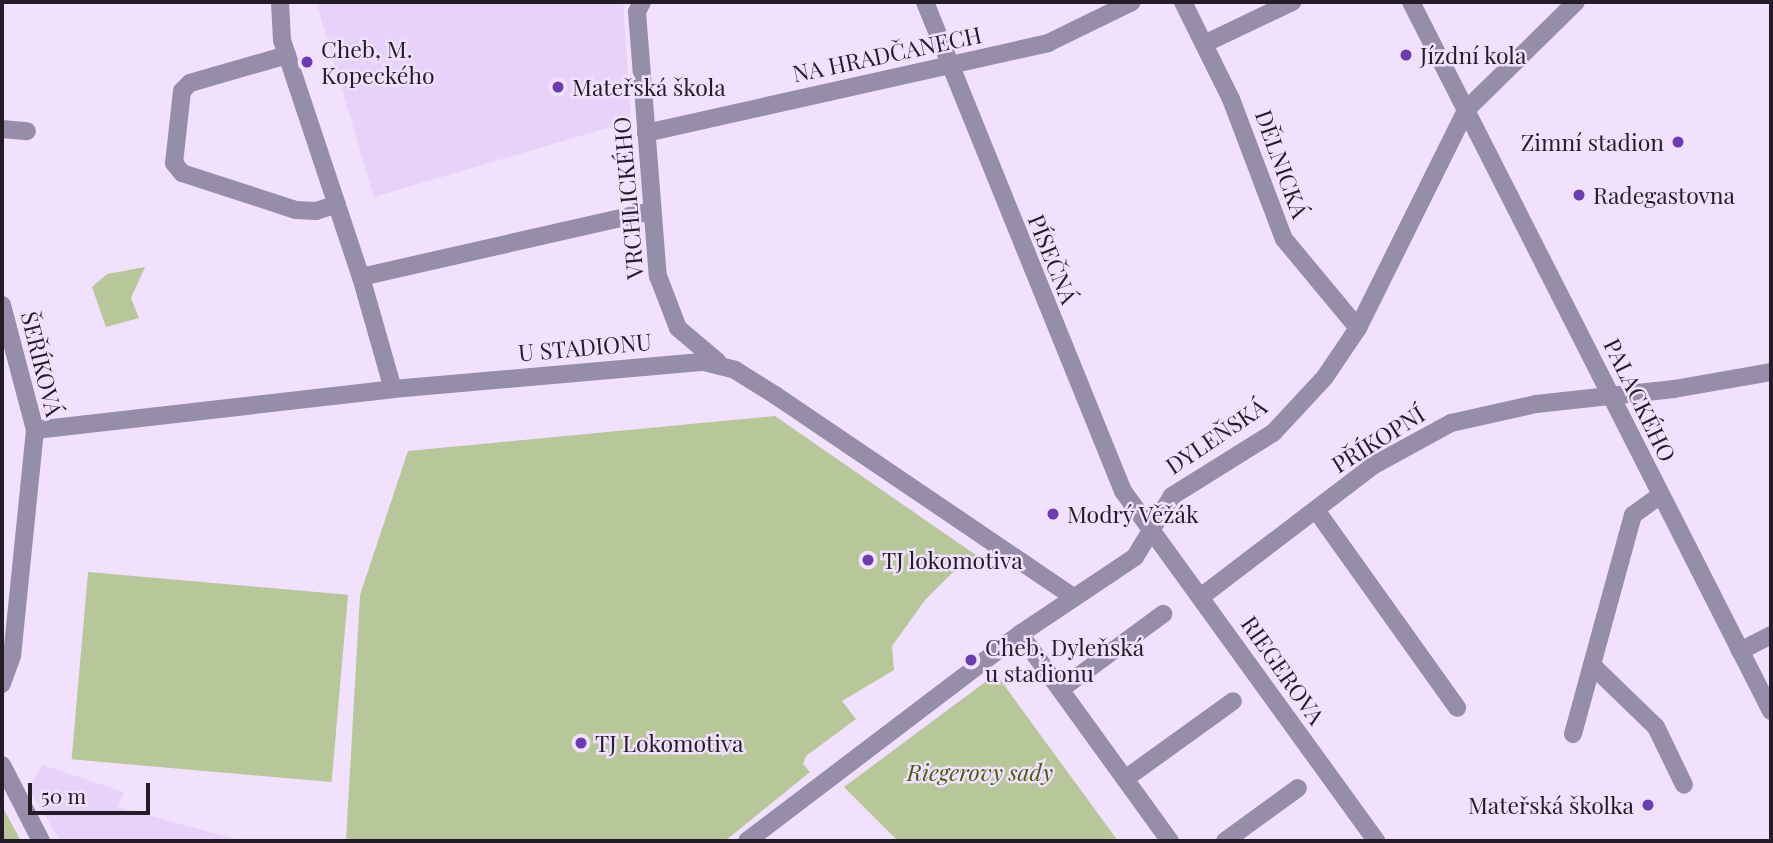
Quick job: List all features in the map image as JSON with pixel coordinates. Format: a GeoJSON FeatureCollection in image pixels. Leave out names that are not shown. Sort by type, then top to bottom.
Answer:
{"type":"FeatureCollection","features":[{"type":"Feature","properties":{"kind":"street"},"geometry":{"type":"LineString","coordinates":[[280,2],[287,55],[361,276],[393,389]]}},
{"type":"Feature","properties":{"kind":"street","name":"VRCHLICKÉHO"},"geometry":{"type":"LineString","coordinates":[[642,2],[637,12],[655,262],[668,308],[691,342],[723,366]]}},
{"type":"Feature","properties":{"kind":"street","name":"PÍSEČNÁ"},"geometry":{"type":"LineString","coordinates":[[925,2],[1108,457],[1123,491],[1151,527]]}},
{"type":"Feature","properties":{"kind":"street","name":"NA HRADČANECH"},"geometry":{"type":"LineString","coordinates":[[646,133],[1048,43],[1132,2]]}},
{"type":"Feature","properties":{"kind":"street","name":"DĚLNICKÁ"},"geometry":{"type":"LineString","coordinates":[[1183,2],[1231,99],[1284,239],[1358,328]]}},
{"type":"Feature","properties":{"kind":"street"},"geometry":{"type":"LineString","coordinates":[[1204,44],[1292,2]]}},
{"type":"Feature","properties":{"kind":"street","name":"PALACKÉHO"},"geometry":{"type":"LineString","coordinates":[[1411,2],[1659,496],[1771,711]]}},
{"type":"Feature","properties":{"kind":"street","name":"DYLEŇSKÁ"},"geometry":{"type":"LineString","coordinates":[[747,841],[1020,635],[1136,557],[1151,527],[1172,496],[1273,433],[1325,377],[1358,328],[1466,110],[1576,2]]}},
{"type":"Feature","properties":{"kind":"street"},"geometry":{"type":"LineString","coordinates":[[287,55],[190,83],[182,91],[174,163],[182,173],[296,209],[316,211],[337,204]]}},
{"type":"Feature","properties":{"kind":"street"},"geometry":{"type":"LineString","coordinates":[[2,129],[27,131]]}},
{"type":"Feature","properties":{"kind":"street"},"geometry":{"type":"LineString","coordinates":[[361,276],[651,211]]}},
{"type":"Feature","properties":{"kind":"street","name":"ŠEŘÍKOVÁ"},"geometry":{"type":"LineString","coordinates":[[2,305],[35,430],[12,656],[2,684]]}},
{"type":"Feature","properties":{"kind":"street","name":"U STADIONU"},"geometry":{"type":"LineString","coordinates":[[35,430],[393,389],[678,363],[723,366],[775,395],[1073,597]]}},
{"type":"Feature","properties":{"kind":"street","name":"PŘÍKOPNÍ"},"geometry":{"type":"LineString","coordinates":[[1202,596],[1374,465],[1451,423],[1536,404],[1611,396],[1771,372]]}},
{"type":"Feature","properties":{"kind":"street"},"geometry":{"type":"LineString","coordinates":[[1573,734],[1633,515],[1659,496]]}},
{"type":"Feature","properties":{"kind":"street"},"geometry":{"type":"LineString","coordinates":[[1316,510],[1457,708]]}},
{"type":"Feature","properties":{"kind":"street","name":"RIEGEROVA"},"geometry":{"type":"LineString","coordinates":[[1151,527],[1376,841]]}},
{"type":"Feature","properties":{"kind":"street"},"geometry":{"type":"LineString","coordinates":[[1062,690],[1163,614]]}},
{"type":"Feature","properties":{"kind":"street"},"geometry":{"type":"LineString","coordinates":[[1020,635],[1170,841]]}},
{"type":"Feature","properties":{"kind":"street"},"geometry":{"type":"LineString","coordinates":[[1740,651],[1771,635]]}},
{"type":"Feature","properties":{"kind":"street"},"geometry":{"type":"LineString","coordinates":[[1592,665],[1656,727],[1684,785]]}},
{"type":"Feature","properties":{"kind":"street"},"geometry":{"type":"LineString","coordinates":[[1125,779],[1233,701]]}},
{"type":"Feature","properties":{"kind":"street"},"geometry":{"type":"LineString","coordinates":[[2,765],[41,841]]}},
{"type":"Feature","properties":{"kind":"street"},"geometry":{"type":"LineString","coordinates":[[1225,841],[1298,788]]}},
{"type":"Feature","properties":{"kind":"shaded area"},"geometry":{"type":"Polygon","coordinates":[[[316,2],[623,2],[631,121],[374,197],[316,2]]]}},
{"type":"Feature","properties":{"kind":"shaded area"},"geometry":{"type":"Polygon","coordinates":[[[43,765],[124,792],[118,807],[243,841],[61,841],[28,789],[43,765]]]}},
{"type":"Feature","properties":{"kind":"green space"},"geometry":{"type":"Polygon","coordinates":[[[145,267],[131,298],[139,318],[106,327],[92,287],[107,274],[145,267]]]}},
{"type":"Feature","properties":{"kind":"green space"},"geometry":{"type":"Polygon","coordinates":[[[775,416],[983,560],[952,573],[925,600],[892,646],[894,670],[842,701],[856,719],[806,756],[803,764],[810,772],[725,841],[346,841],[360,595],[408,451],[775,416]]]}},
{"type":"Feature","properties":{"kind":"green space"},"geometry":{"type":"Polygon","coordinates":[[[88,572],[348,595],[332,782],[72,759],[88,572]]]}},
{"type":"Feature","properties":{"kind":"green space","name":"Riegerovy sady"},"geometry":{"type":"Polygon","coordinates":[[[996,674],[1118,841],[898,841],[844,787],[996,674]]]}},
{"type":"Feature","properties":{"kind":"green space"},"geometry":{"type":"Polygon","coordinates":[[[2,806],[21,841],[2,841],[2,806]]]}},
{"type":"Feature","properties":{"kind":"place","name":"Jízdní kola"},"geometry":{"type":"Point","coordinates":[1406,55]}},
{"type":"Feature","properties":{"kind":"place","name":"Cheb, M. Kopeckého"},"geometry":{"type":"Point","coordinates":[307,62]}},
{"type":"Feature","properties":{"kind":"place","name":"Mateřská škola"},"geometry":{"type":"Point","coordinates":[558,87]}},
{"type":"Feature","properties":{"kind":"place","name":"Zimní stadion"},"geometry":{"type":"Point","coordinates":[1678,142]}},
{"type":"Feature","properties":{"kind":"place","name":"Radegastovna"},"geometry":{"type":"Point","coordinates":[1579,195]}},
{"type":"Feature","properties":{"kind":"place","name":"Modrý Věžák"},"geometry":{"type":"Point","coordinates":[1053,514]}},
{"type":"Feature","properties":{"kind":"place","name":"TJ lokomotiva"},"geometry":{"type":"Point","coordinates":[868,560]}},
{"type":"Feature","properties":{"kind":"place","name":"Cheb, Dyleňská u stadionu"},"geometry":{"type":"Point","coordinates":[971,660]}},
{"type":"Feature","properties":{"kind":"place","name":"TJ Lokomotiva"},"geometry":{"type":"Point","coordinates":[581,743]}},
{"type":"Feature","properties":{"kind":"place","name":"Mateřská školka"},"geometry":{"type":"Point","coordinates":[1648,805]}}]}
